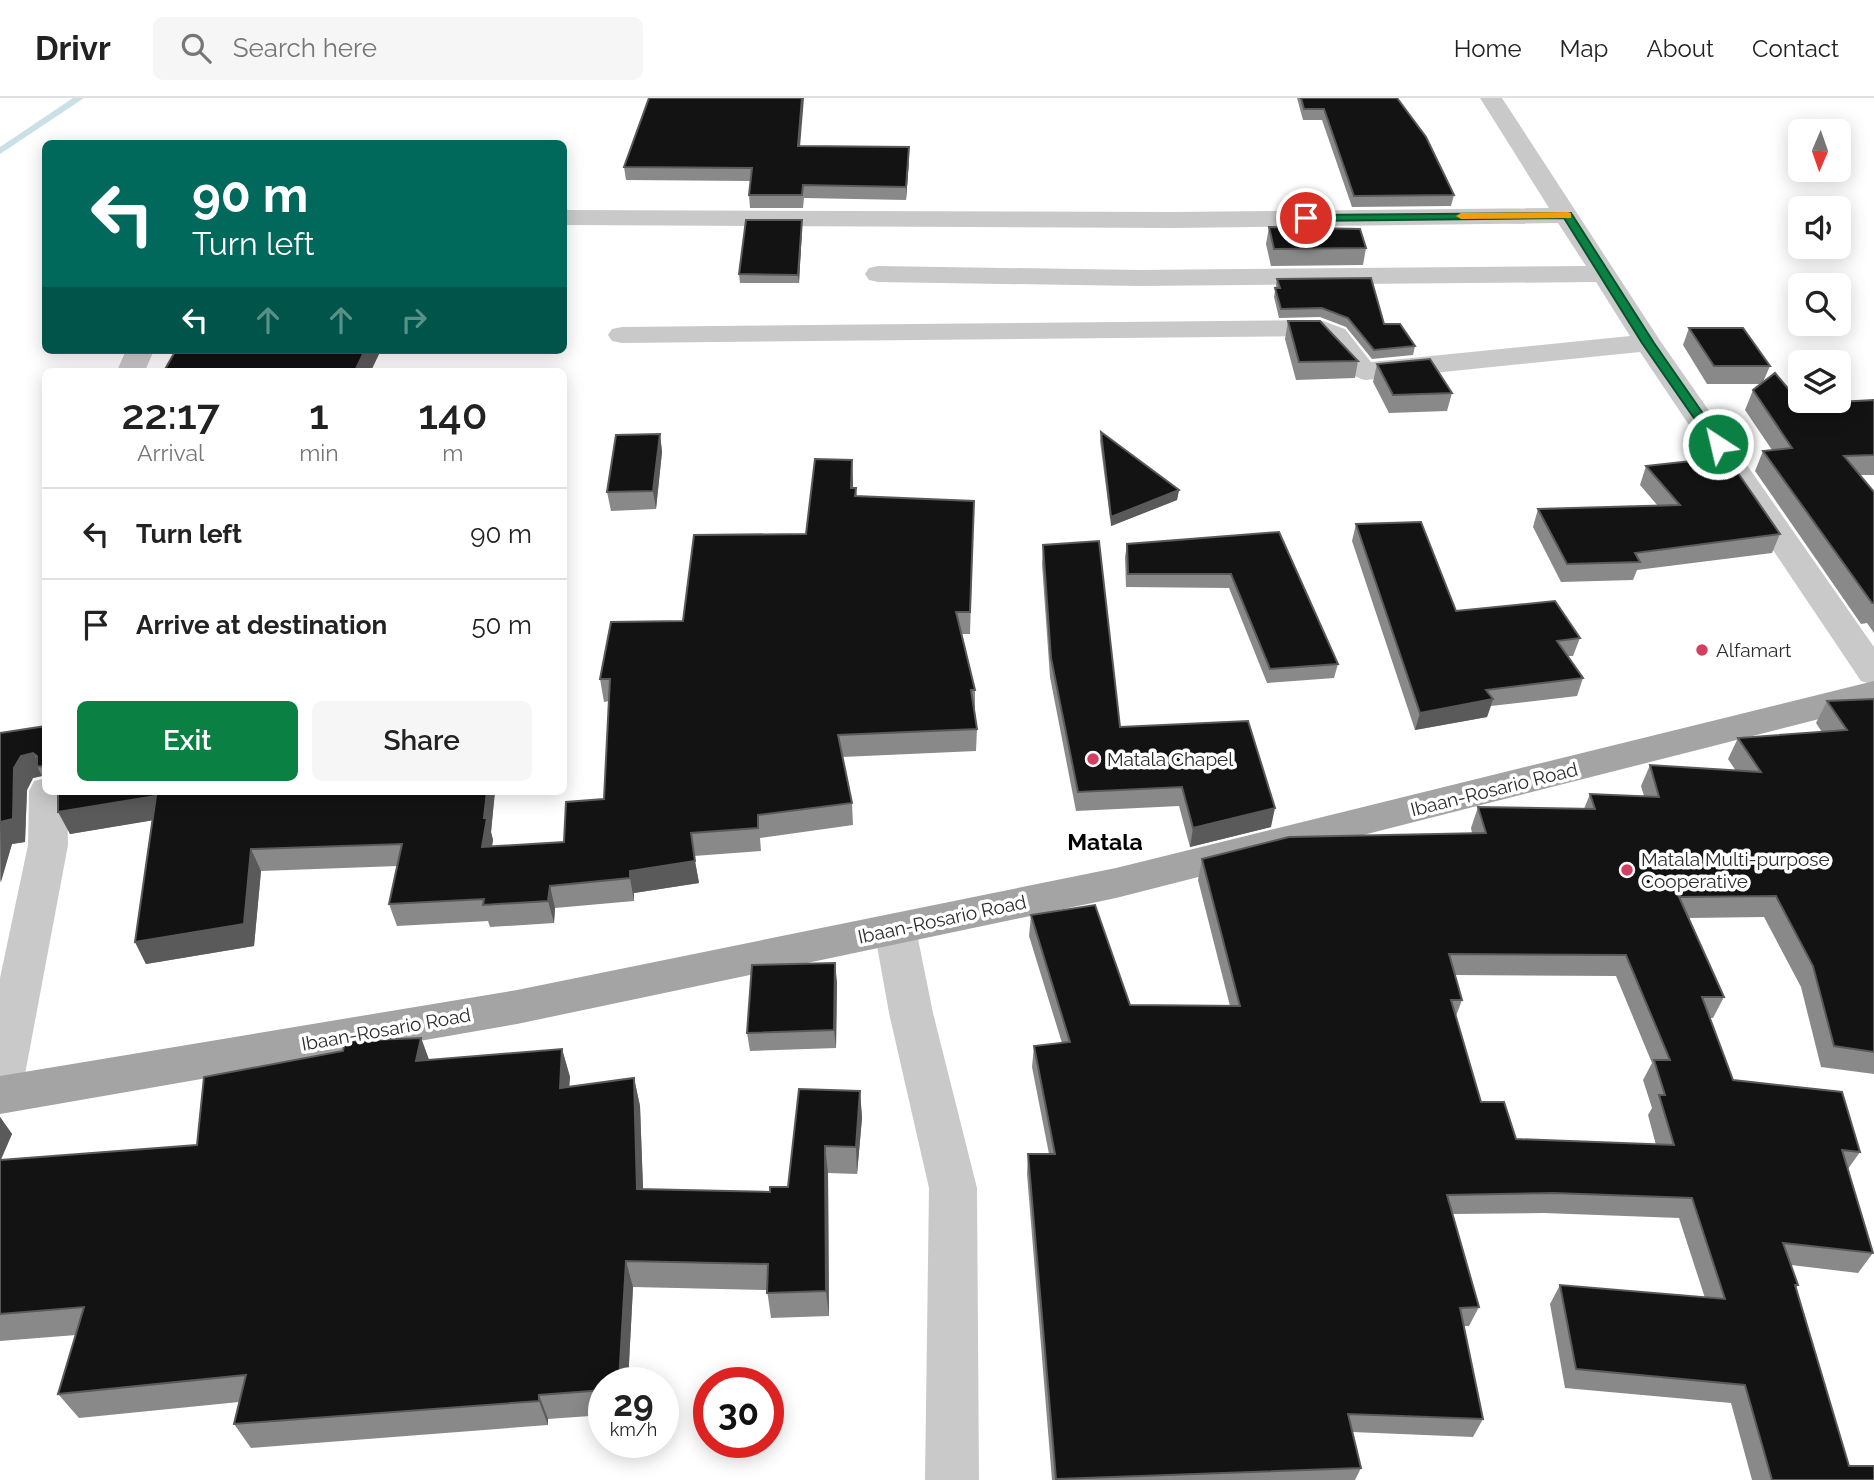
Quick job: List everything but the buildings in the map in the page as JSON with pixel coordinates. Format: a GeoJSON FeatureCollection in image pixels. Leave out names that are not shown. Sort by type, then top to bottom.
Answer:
{"type":"FeatureCollection","features":[{"type":"Feature","properties":{"kind":"main road","name":"Ibaan-Rosario Road"},"geometry":{"type":"LineString","coordinates":[[0,1095],[517,1007],[1116,883],[1874,693]]}},
{"type":"Feature","properties":{"kind":"street"},"geometry":{"type":"LineString","coordinates":[[1491,98],[1648,343],[1874,673]]}},
{"type":"Feature","properties":{"kind":"street"},"geometry":{"type":"LineString","coordinates":[[567,218],[1175,219],[1567,215]]}},
{"type":"Feature","properties":{"kind":"street"},"geometry":{"type":"LineString","coordinates":[[878,274],[1139,278],[1606,274]]}},
{"type":"Feature","properties":{"kind":"street"},"geometry":{"type":"LineString","coordinates":[[622,335],[1320,328],[1332,330],[1340,337],[1354,364],[1365,371],[1648,343]]}},
{"type":"Feature","properties":{"kind":"street"},"geometry":{"type":"LineString","coordinates":[[0,1085],[48,845],[48,795]]}},
{"type":"Feature","properties":{"kind":"street"},"geometry":{"type":"LineString","coordinates":[[895,929],[911,1013],[953,1188],[952,1480]]}},
{"type":"Feature","properties":{"kind":"waterway"},"geometry":{"type":"LineString","coordinates":[[0,151],[79,98]]}},
{"type":"Feature","properties":{"kind":"slow traffic"},"geometry":{"type":"LineString","coordinates":[[1461,216],[1568,215]]}},
{"type":"Feature","properties":{"kind":"place","name":"Alfamart"},"geometry":{"type":"Point","coordinates":[1702,650]}},
{"type":"Feature","properties":{"kind":"place","name":"Matala Chapel"},"geometry":{"type":"Point","coordinates":[1093,759]}},
{"type":"Feature","properties":{"kind":"place","name":"Matala Multi-purpose Cooperative"},"geometry":{"type":"Point","coordinates":[1627,870]}},
{"type":"Feature","properties":{"kind":"district","name":"Matala"},"geometry":{"type":"Point","coordinates":[1105,842]}},
{"type":"Feature","properties":{"kind":"route"},"geometry":{"type":"LineString","coordinates":[[1306,218],[1567,215],[1648,343],[1718,444]]}}]}
